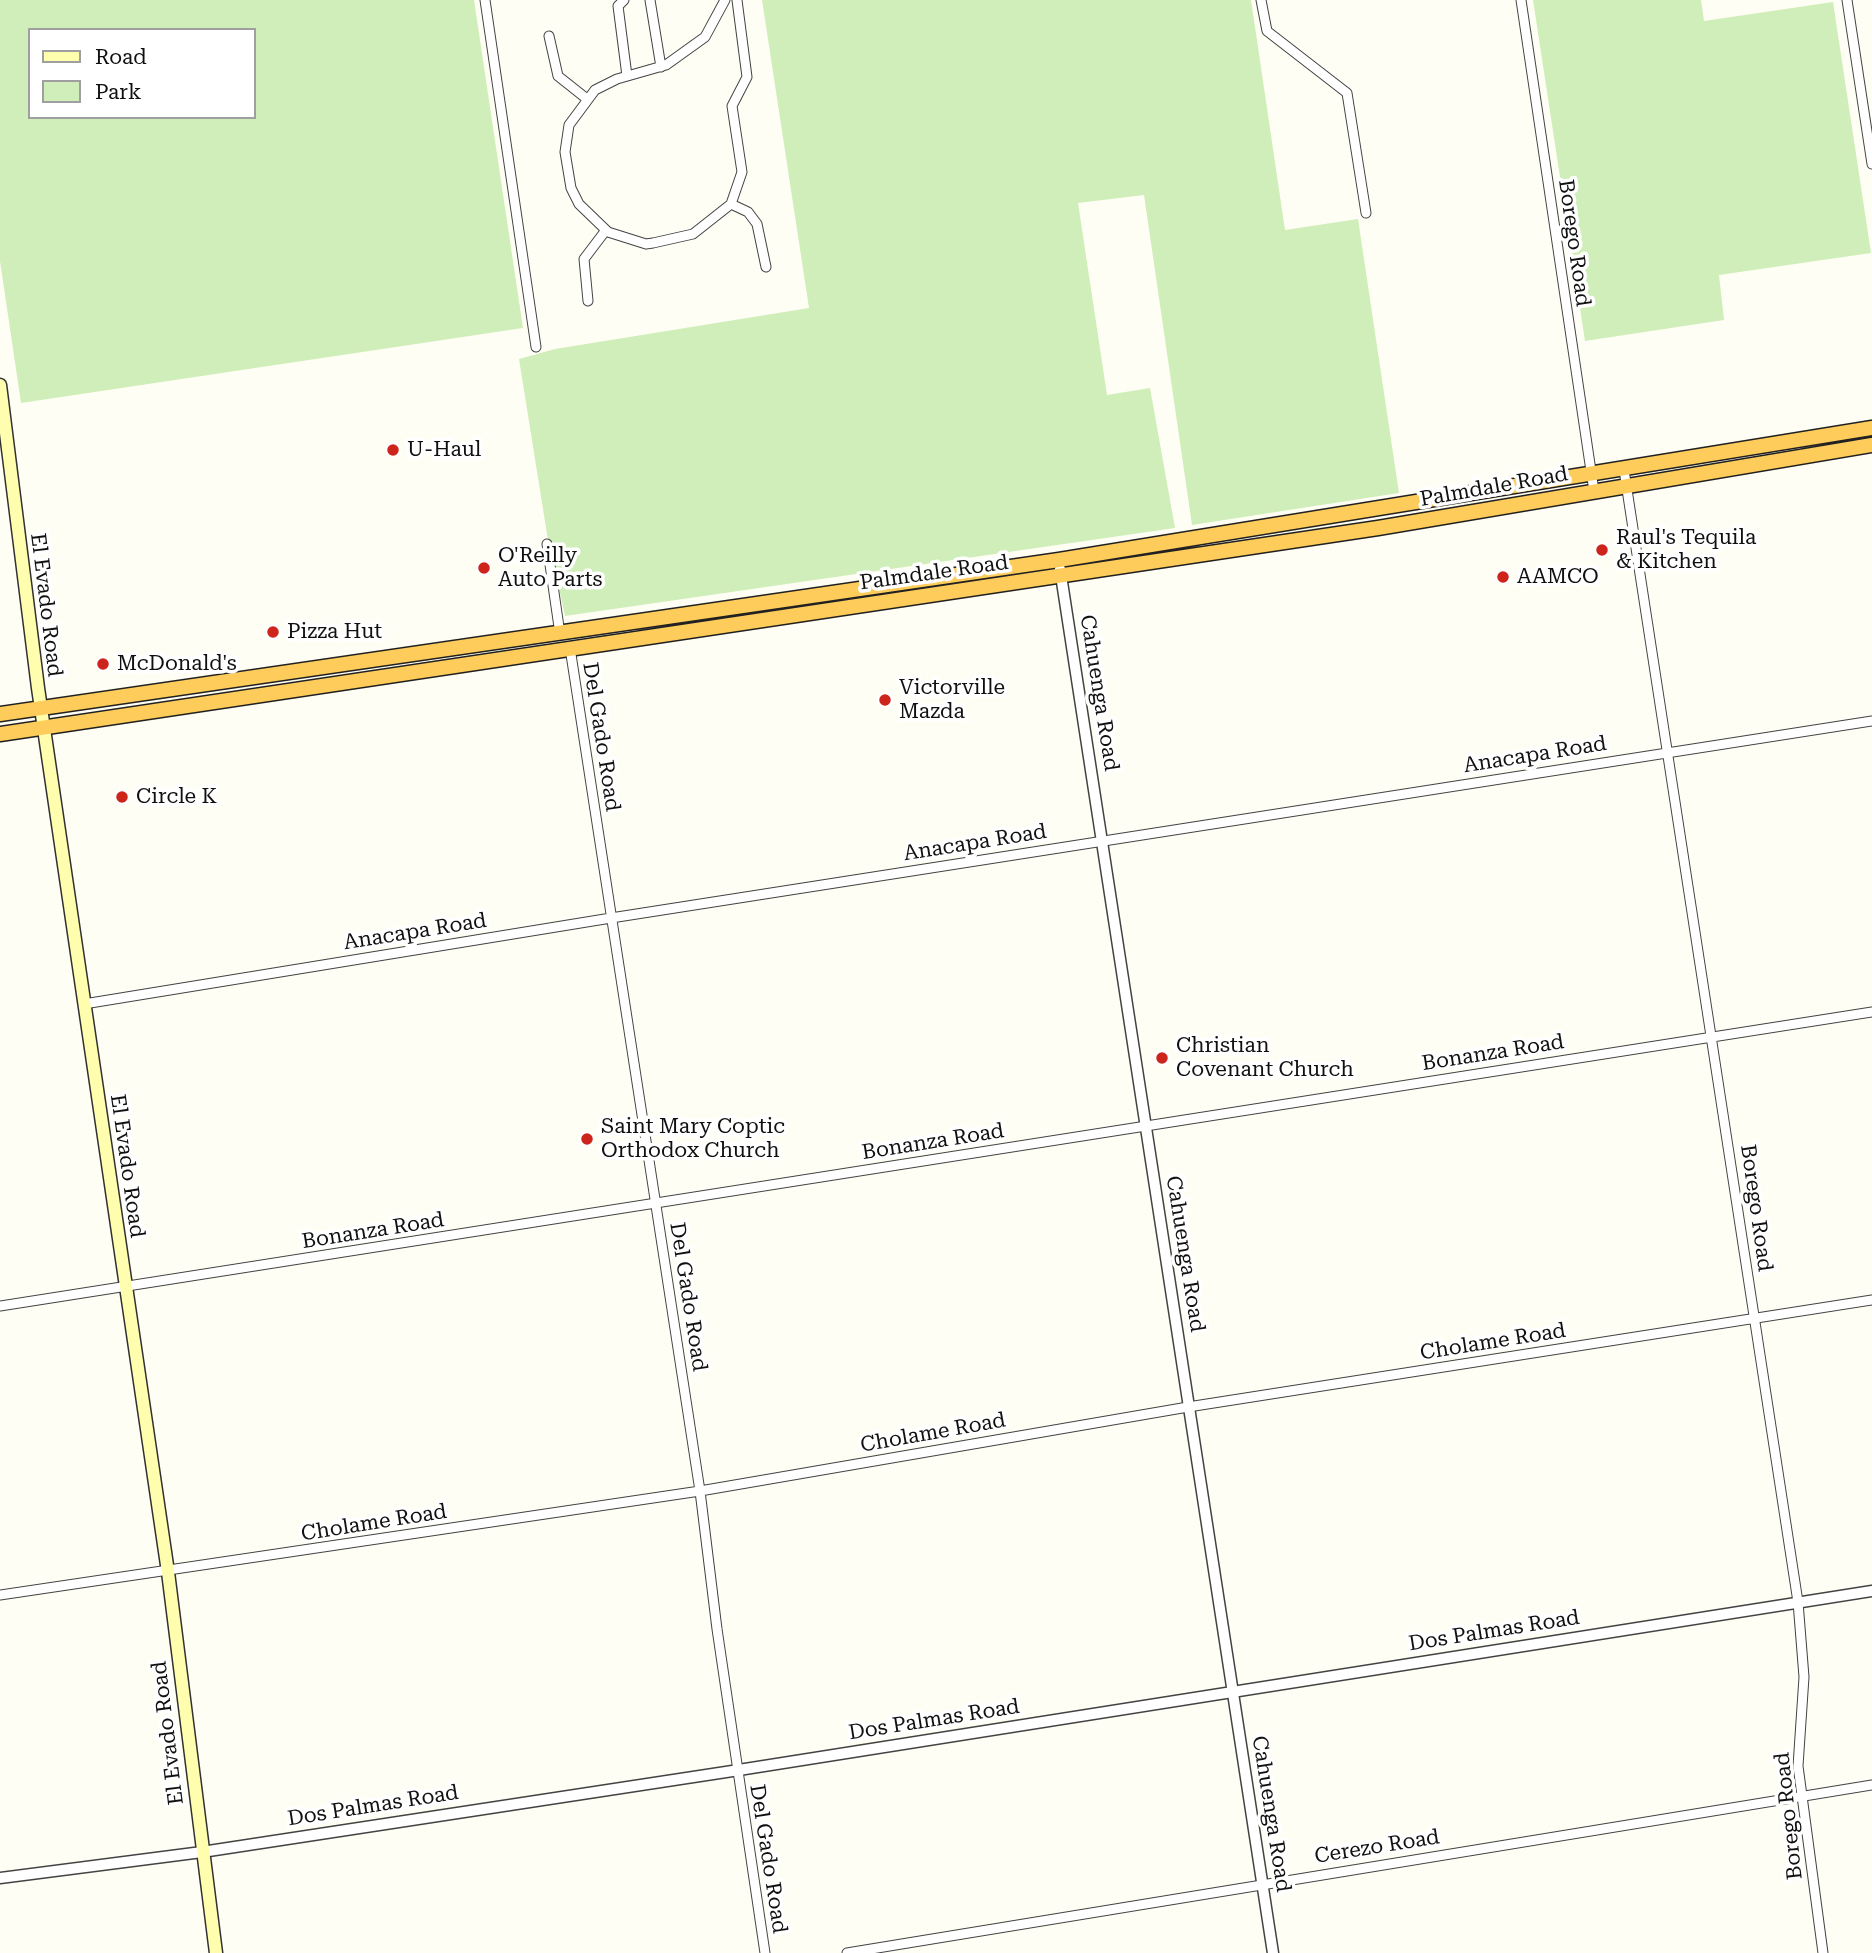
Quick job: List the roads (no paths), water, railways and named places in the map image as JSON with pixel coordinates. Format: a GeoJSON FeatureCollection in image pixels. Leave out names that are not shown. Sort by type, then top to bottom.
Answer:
{"type":"FeatureCollection","features":[{"type":"Feature","properties":{"kind":"highway","name":"Palmdale Road"},"geometry":{"type":"LineString","coordinates":[[0,714],[1059,561],[1592,476],[1872,428]]}},
{"type":"Feature","properties":{"kind":"highway","name":"Palmdale Road"},"geometry":{"type":"LineString","coordinates":[[0,734],[1062,576],[1872,445]]}},
{"type":"Feature","properties":{"kind":"main road","name":"El Evado Road"},"geometry":{"type":"LineString","coordinates":[[0,385],[41,709],[168,1572],[216,1953]]}},
{"type":"Feature","properties":{"kind":"street"},"geometry":{"type":"LineString","coordinates":[[485,0],[536,347]]}},
{"type":"Feature","properties":{"kind":"street"},"geometry":{"type":"LineString","coordinates":[[624,0],[618,6],[627,76]]}},
{"type":"Feature","properties":{"kind":"street"},"geometry":{"type":"LineString","coordinates":[[650,0],[661,67]]}},
{"type":"Feature","properties":{"kind":"street"},"geometry":{"type":"LineString","coordinates":[[725,0],[705,37],[661,67],[627,76],[595,90],[569,125],[565,152],[566,171],[579,204],[606,230],[646,244],[692,234],[731,204],[742,172],[732,106],[747,77],[737,0]]}},
{"type":"Feature","properties":{"kind":"street"},"geometry":{"type":"LineString","coordinates":[[1261,0],[1267,31],[1347,93],[1366,213]]}},
{"type":"Feature","properties":{"kind":"street","name":"Borego Road"},"geometry":{"type":"LineString","coordinates":[[1521,0],[1594,491]]}},
{"type":"Feature","properties":{"kind":"street"},"geometry":{"type":"LineString","coordinates":[[1847,0],[1872,164]]}},
{"type":"Feature","properties":{"kind":"street"},"geometry":{"type":"LineString","coordinates":[[549,36],[558,76],[587,99]]}},
{"type":"Feature","properties":{"kind":"street"},"geometry":{"type":"LineString","coordinates":[[731,204],[748,212],[757,224],[766,267]]}},
{"type":"Feature","properties":{"kind":"street"},"geometry":{"type":"LineString","coordinates":[[588,302],[584,259],[606,230]]}},
{"type":"Feature","properties":{"kind":"street","name":"Borego Road"},"geometry":{"type":"LineString","coordinates":[[1624,470],[1798,1602],[1804,1676],[1798,1766],[1823,1953]]}},
{"type":"Feature","properties":{"kind":"street"},"geometry":{"type":"LineString","coordinates":[[547,544],[560,634]]}},
{"type":"Feature","properties":{"kind":"street","name":"Cahuenga Road"},"geometry":{"type":"LineString","coordinates":[[1059,561],[1273,1953]]}},
{"type":"Feature","properties":{"kind":"street","name":"Del Gado Road"},"geometry":{"type":"LineString","coordinates":[[570,648],[700,1491],[736,1770],[765,1953]]}},
{"type":"Feature","properties":{"kind":"street","name":"Anacapa Road"},"geometry":{"type":"LineString","coordinates":[[84,1004],[1669,750],[1872,721]]}},
{"type":"Feature","properties":{"kind":"street","name":"Bonanza Road"},"geometry":{"type":"LineString","coordinates":[[0,1306],[1872,1012]]}},
{"type":"Feature","properties":{"kind":"street","name":"Cholame Road"},"geometry":{"type":"LineString","coordinates":[[0,1595],[700,1491],[1188,1407],[1872,1300]]}},
{"type":"Feature","properties":{"kind":"street","name":"Dos Palmas Road"},"geometry":{"type":"LineString","coordinates":[[0,1878],[202,1852],[1872,1591]]}},
{"type":"Feature","properties":{"kind":"street","name":"Cerezo Road"},"geometry":{"type":"LineString","coordinates":[[847,1953],[1872,1785]]}},
{"type":"Feature","properties":{"kind":"place","name":"U-Haul"},"geometry":{"type":"Point","coordinates":[393,450]}},
{"type":"Feature","properties":{"kind":"place","name":"Raul's Tequila & Kitchen"},"geometry":{"type":"Point","coordinates":[1602,550]}},
{"type":"Feature","properties":{"kind":"place","name":"O'Reilly Auto Parts"},"geometry":{"type":"Point","coordinates":[484,568]}},
{"type":"Feature","properties":{"kind":"place","name":"AAMCO"},"geometry":{"type":"Point","coordinates":[1503,577]}},
{"type":"Feature","properties":{"kind":"place","name":"Pizza Hut"},"geometry":{"type":"Point","coordinates":[273,632]}},
{"type":"Feature","properties":{"kind":"place","name":"McDonald's"},"geometry":{"type":"Point","coordinates":[103,664]}},
{"type":"Feature","properties":{"kind":"place","name":"Victorville Mazda"},"geometry":{"type":"Point","coordinates":[885,700]}},
{"type":"Feature","properties":{"kind":"place","name":"Circle K"},"geometry":{"type":"Point","coordinates":[122,797]}},
{"type":"Feature","properties":{"kind":"place","name":"Christian Covenant Church"},"geometry":{"type":"Point","coordinates":[1162,1058]}},
{"type":"Feature","properties":{"kind":"place","name":"Saint Mary Coptic Orthodox Church"},"geometry":{"type":"Point","coordinates":[587,1139]}}]}
